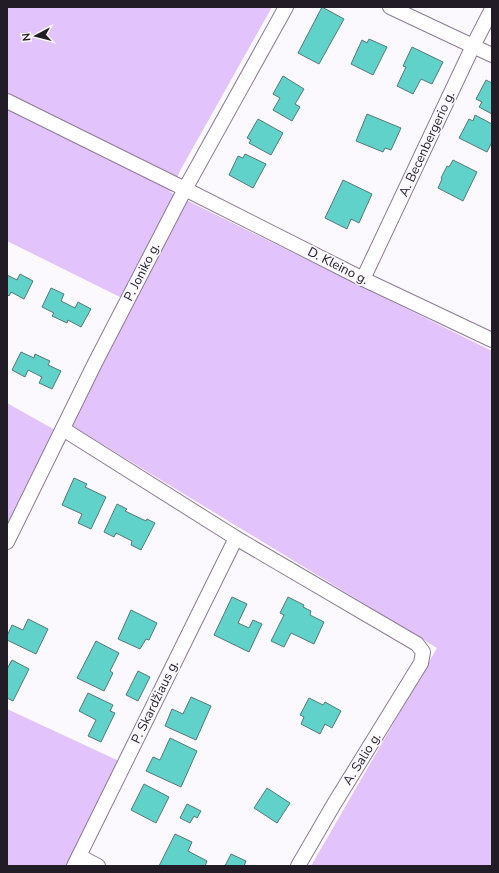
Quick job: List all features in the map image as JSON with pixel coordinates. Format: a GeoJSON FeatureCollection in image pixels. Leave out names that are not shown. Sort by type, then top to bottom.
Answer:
{"type":"FeatureCollection","features":[{"type":"Feature","properties":{"kind":"street","name":"P. Joniko g."},"geometry":{"type":"LineString","coordinates":[[7,542],[95,362],[185,189],[286,7]]}},
{"type":"Feature","properties":{"kind":"street"},"geometry":{"type":"LineString","coordinates":[[390,7],[492,55]]}},
{"type":"Feature","properties":{"kind":"street","name":"A. Becenbergerio g."},"geometry":{"type":"LineString","coordinates":[[363,279],[492,9]]}},
{"type":"Feature","properties":{"kind":"street","name":"D. Kleino g."},"geometry":{"type":"LineString","coordinates":[[7,100],[363,279],[492,340]]}},
{"type":"Feature","properties":{"kind":"street"},"geometry":{"type":"LineString","coordinates":[[63,429],[236,538]]}},
{"type":"Feature","properties":{"kind":"street","name":"A. Salio g."},"geometry":{"type":"LineString","coordinates":[[236,538],[417,644],[423,652],[421,663],[334,804],[298,866]]}},
{"type":"Feature","properties":{"kind":"street","name":"P. Skardžiaus g."},"geometry":{"type":"LineString","coordinates":[[76,861],[236,538]]}},
{"type":"Feature","properties":{"kind":"street"},"geometry":{"type":"LineString","coordinates":[[76,861],[98,866]]}},
{"type":"Feature","properties":{"kind":"shaded area"},"geometry":{"type":"Polygon","coordinates":[[[7,7],[272,7],[181,169],[170,192],[492,351],[492,866],[311,866],[437,648],[69,424],[130,302],[7,241],[7,7]]]}},
{"type":"Feature","properties":{"kind":"shaded area"},"geometry":{"type":"Polygon","coordinates":[[[7,403],[55,430],[7,527],[7,403]]]}},
{"type":"Feature","properties":{"kind":"shaded area"},"geometry":{"type":"Polygon","coordinates":[[[7,709],[119,761],[66,866],[7,866],[7,709]]]}},
{"type":"Feature","properties":{"kind":"building"},"geometry":{"type":"Polygon","coordinates":[[[322,7],[344,19],[319,64],[298,53],[322,7]]]}},
{"type":"Feature","properties":{"kind":"building"},"geometry":{"type":"Polygon","coordinates":[[[369,39],[387,47],[373,75],[351,64],[362,40],[367,43],[369,39]]]}},
{"type":"Feature","properties":{"kind":"building"},"geometry":{"type":"Polygon","coordinates":[[[412,47],[443,62],[432,84],[421,79],[413,94],[397,86],[406,67],[403,66],[412,47]]]}},
{"type":"Feature","properties":{"kind":"building"},"geometry":{"type":"Polygon","coordinates":[[[283,76],[304,89],[295,104],[300,107],[292,121],[273,110],[280,98],[273,94],[283,76]]]}},
{"type":"Feature","properties":{"kind":"building"},"geometry":{"type":"Polygon","coordinates":[[[486,80],[492,83],[492,114],[479,107],[482,102],[476,99],[486,80]]]}},
{"type":"Feature","properties":{"kind":"building"},"geometry":{"type":"Polygon","coordinates":[[[367,114],[401,128],[391,150],[385,148],[383,152],[356,141],[367,114]]]}},
{"type":"Feature","properties":{"kind":"building"},"geometry":{"type":"Polygon","coordinates":[[[475,115],[492,124],[492,142],[487,152],[459,138],[469,119],[473,121],[475,115]]]}},
{"type":"Feature","properties":{"kind":"building"},"geometry":{"type":"Polygon","coordinates":[[[258,119],[283,133],[271,155],[249,143],[251,140],[247,138],[258,119]]]}},
{"type":"Feature","properties":{"kind":"building"},"geometry":{"type":"Polygon","coordinates":[[[245,154],[266,164],[253,188],[229,175],[238,156],[243,158],[245,154]]]}},
{"type":"Feature","properties":{"kind":"building"},"geometry":{"type":"Polygon","coordinates":[[[453,160],[477,172],[463,201],[438,188],[447,166],[449,167],[453,160]]]}},
{"type":"Feature","properties":{"kind":"building"},"geometry":{"type":"Polygon","coordinates":[[[343,180],[372,194],[359,223],[351,219],[347,229],[325,218],[343,180]]]}},
{"type":"Feature","properties":{"kind":"building"},"geometry":{"type":"Polygon","coordinates":[[[20,274],[33,281],[24,299],[11,292],[9,296],[7,294],[7,275],[17,280],[20,274]]]}},
{"type":"Feature","properties":{"kind":"building"},"geometry":{"type":"Polygon","coordinates":[[[51,288],[64,294],[61,301],[75,308],[78,302],[91,309],[81,327],[68,320],[67,323],[52,316],[54,313],[42,307],[51,288]]]}},
{"type":"Feature","properties":{"kind":"building"},"geometry":{"type":"Polygon","coordinates":[[[21,352],[34,358],[35,354],[50,361],[48,365],[61,371],[52,389],[39,383],[42,377],[28,370],[25,377],[12,370],[21,352]]]}},
{"type":"Feature","properties":{"kind":"building"},"geometry":{"type":"Polygon","coordinates":[[[74,478],[87,484],[85,487],[106,497],[91,529],[78,523],[82,514],[62,505],[74,478]]]}},
{"type":"Feature","properties":{"kind":"building"},"geometry":{"type":"Polygon","coordinates":[[[117,504],[127,509],[125,511],[146,521],[147,519],[155,523],[141,550],[131,545],[132,541],[116,533],[114,537],[104,532],[117,504]]]}},
{"type":"Feature","properties":{"kind":"building"},"geometry":{"type":"Polygon","coordinates":[[[232,597],[247,604],[238,623],[249,628],[253,620],[262,624],[249,652],[214,635],[232,597]]]}},
{"type":"Feature","properties":{"kind":"building"},"geometry":{"type":"Polygon","coordinates":[[[288,597],[304,605],[303,607],[311,611],[310,615],[324,622],[314,644],[291,633],[284,647],[271,641],[284,615],[280,613],[288,597]]]}},
{"type":"Feature","properties":{"kind":"building"},"geometry":{"type":"Polygon","coordinates":[[[131,610],[157,623],[149,640],[146,639],[140,649],[118,639],[131,610]]]}},
{"type":"Feature","properties":{"kind":"building"},"geometry":{"type":"Polygon","coordinates":[[[28,619],[48,629],[36,654],[7,640],[7,636],[12,625],[23,630],[28,619]]]}},
{"type":"Feature","properties":{"kind":"building"},"geometry":{"type":"Polygon","coordinates":[[[96,641],[119,653],[110,671],[113,673],[104,691],[77,678],[96,641]]]}},
{"type":"Feature","properties":{"kind":"building"},"geometry":{"type":"Polygon","coordinates":[[[12,660],[29,669],[13,701],[7,698],[7,669],[12,660]]]}},
{"type":"Feature","properties":{"kind":"building"},"geometry":{"type":"Polygon","coordinates":[[[138,671],[150,677],[138,701],[126,695],[138,671]]]}},
{"type":"Feature","properties":{"kind":"building"},"geometry":{"type":"Polygon","coordinates":[[[88,693],[113,705],[110,711],[115,713],[101,742],[88,736],[96,720],[79,711],[88,693]]]}},
{"type":"Feature","properties":{"kind":"building"},"geometry":{"type":"Polygon","coordinates":[[[191,697],[211,706],[196,740],[165,726],[172,709],[183,714],[191,697]]]}},
{"type":"Feature","properties":{"kind":"building"},"geometry":{"type":"Polygon","coordinates":[[[309,698],[323,705],[325,702],[341,711],[332,728],[325,724],[320,734],[301,724],[304,717],[300,715],[309,698]]]}},
{"type":"Feature","properties":{"kind":"building"},"geometry":{"type":"Polygon","coordinates":[[[170,738],[197,751],[181,787],[146,771],[153,757],[160,760],[170,738]]]}},
{"type":"Feature","properties":{"kind":"building"},"geometry":{"type":"Polygon","coordinates":[[[144,784],[169,797],[156,823],[131,810],[144,784]]]}},
{"type":"Feature","properties":{"kind":"building"},"geometry":{"type":"Polygon","coordinates":[[[267,788],[290,803],[277,823],[254,808],[267,788]]]}},
{"type":"Feature","properties":{"kind":"building"},"geometry":{"type":"Polygon","coordinates":[[[187,804],[201,811],[197,818],[194,816],[190,823],[180,818],[187,804]]]}},
{"type":"Feature","properties":{"kind":"building"},"geometry":{"type":"Polygon","coordinates":[[[175,834],[192,842],[188,851],[207,861],[205,866],[159,866],[175,834]]]}},
{"type":"Feature","properties":{"kind":"building"},"geometry":{"type":"Polygon","coordinates":[[[231,854],[246,861],[244,866],[225,866],[231,854]]]}}]}
